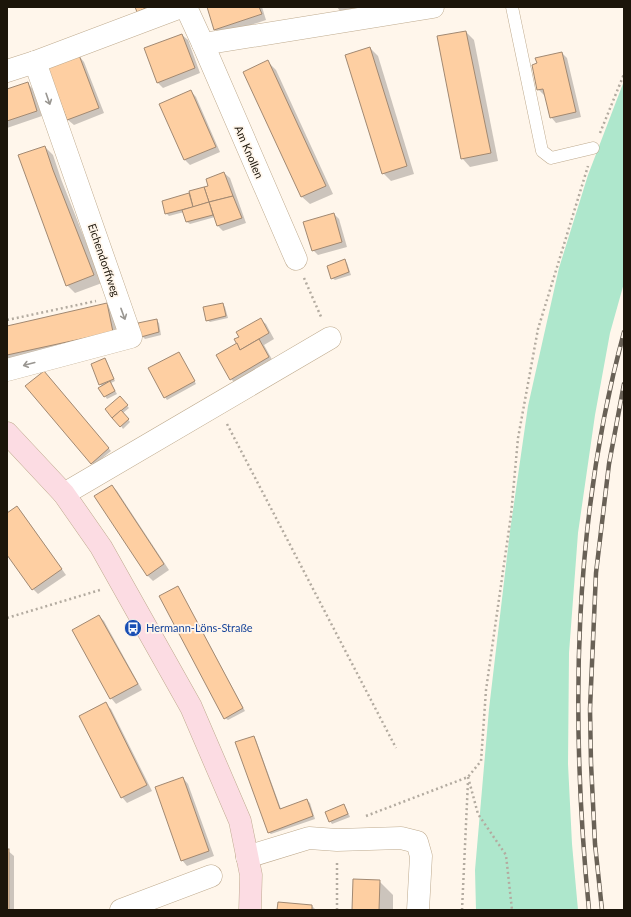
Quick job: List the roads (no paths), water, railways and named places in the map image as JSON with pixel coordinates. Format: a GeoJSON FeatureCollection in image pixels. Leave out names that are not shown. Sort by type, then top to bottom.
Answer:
{"type":"FeatureCollection","features":[{"type":"Feature","properties":{"kind":"main road"},"geometry":{"type":"LineString","coordinates":[[7,433],[64,494],[101,548],[191,707],[240,821],[251,875],[250,910]]}},
{"type":"Feature","properties":{"kind":"street"},"geometry":{"type":"LineString","coordinates":[[7,71],[35,62],[181,7]]}},
{"type":"Feature","properties":{"kind":"street","name":"Am Knollen"},"geometry":{"type":"LineString","coordinates":[[186,7],[296,259]]}},
{"type":"Feature","properties":{"kind":"street"},"geometry":{"type":"LineString","coordinates":[[203,44],[433,7]]}},
{"type":"Feature","properties":{"kind":"street","name":"Eichendorffweg"},"geometry":{"type":"LineString","coordinates":[[7,370],[131,337],[35,62]]}},
{"type":"Feature","properties":{"kind":"street"},"geometry":{"type":"LineString","coordinates":[[64,494],[330,338]]}},
{"type":"Feature","properties":{"kind":"street"},"geometry":{"type":"LineString","coordinates":[[247,857],[309,838],[337,840],[401,838],[416,842],[421,856],[418,910]]}},
{"type":"Feature","properties":{"kind":"street"},"geometry":{"type":"LineString","coordinates":[[121,910],[211,876]]}},
{"type":"Feature","properties":{"kind":"lane"},"geometry":{"type":"LineString","coordinates":[[512,7],[542,151],[551,158],[593,148]]}},
{"type":"Feature","properties":{"kind":"railway"},"geometry":{"type":"LineString","coordinates":[[589,910],[579,765],[578,692],[580,619],[594,474],[607,403],[624,332]]}},
{"type":"Feature","properties":{"kind":"railway"},"geometry":{"type":"LineString","coordinates":[[602,910],[595,844],[590,709],[596,573],[609,464],[624,384]]}},
{"type":"Feature","properties":{"kind":"place","name":"Hermann-Löns-Straße"},"geometry":{"type":"Point","coordinates":[133,628]}}]}
